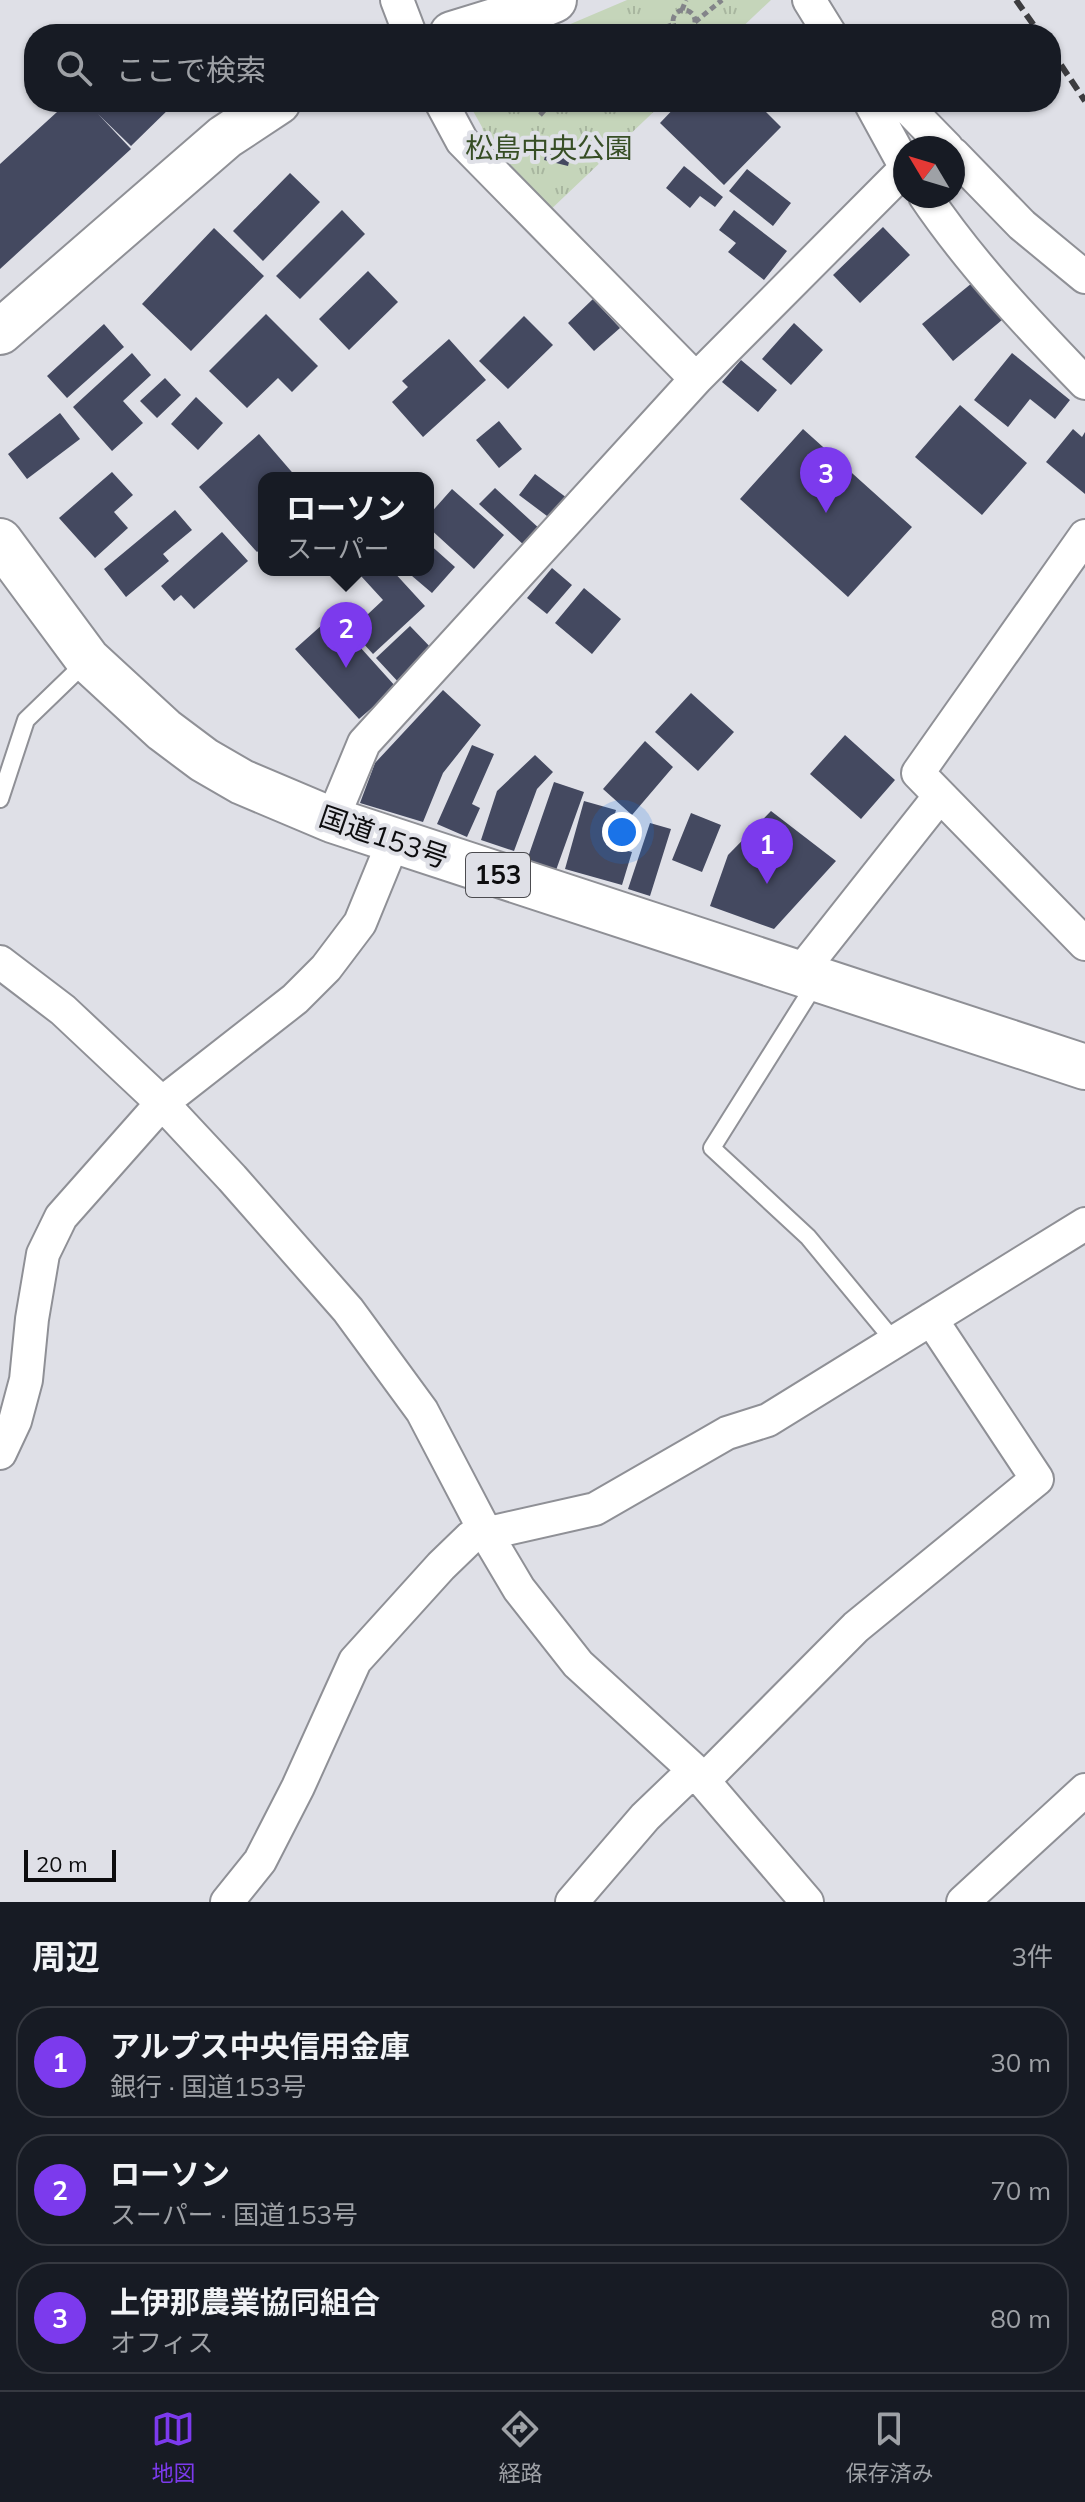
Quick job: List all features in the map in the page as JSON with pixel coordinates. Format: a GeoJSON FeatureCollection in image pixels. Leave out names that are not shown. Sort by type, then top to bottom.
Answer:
{"type":"FeatureCollection","features":[{"type":"Feature","properties":{"kind":"main road"},"geometry":{"type":"LineString","coordinates":[[484,24],[554,0]]}},
{"type":"Feature","properties":{"kind":"main road"},"geometry":{"type":"LineString","coordinates":[[0,332],[225,137],[263,112]]}},
{"type":"Feature","properties":{"kind":"main road","name":"国道153号"},"geometry":{"type":"LineString","coordinates":[[0,541],[88,660],[164,730],[204,760],[282,801],[1085,1067]]}},
{"type":"Feature","properties":{"kind":"street"},"geometry":{"type":"LineString","coordinates":[[397,0],[406,24]]}},
{"type":"Feature","properties":{"kind":"street"},"geometry":{"type":"LineString","coordinates":[[809,0],[824,24]]}},
{"type":"Feature","properties":{"kind":"street"},"geometry":{"type":"LineString","coordinates":[[446,112],[462,141],[696,379]]}},
{"type":"Feature","properties":{"kind":"street"},"geometry":{"type":"LineString","coordinates":[[875,112],[893,145]]}},
{"type":"Feature","properties":{"kind":"street"},"geometry":{"type":"LineString","coordinates":[[912,112],[935,136]]}},
{"type":"Feature","properties":{"kind":"street"},"geometry":{"type":"LineString","coordinates":[[965,166],[1022,225],[1085,277]]}},
{"type":"Feature","properties":{"kind":"street"},"geometry":{"type":"LineString","coordinates":[[332,820],[364,743],[696,379],[893,179]]}},
{"type":"Feature","properties":{"kind":"street"},"geometry":{"type":"LineString","coordinates":[[933,208],[1030,326],[1085,383]]}},
{"type":"Feature","properties":{"kind":"street"},"geometry":{"type":"LineString","coordinates":[[1083,938],[918,773],[1085,536]]}},
{"type":"Feature","properties":{"kind":"street"},"geometry":{"type":"LineString","coordinates":[[808,977],[939,797]]}},
{"type":"Feature","properties":{"kind":"street"},"geometry":{"type":"LineString","coordinates":[[0,1453],[15,1421],[26,1380],[43,1254],[61,1217],[162,1103],[295,999],[326,968],[360,923],[394,840]]}},
{"type":"Feature","properties":{"kind":"street"},"geometry":{"type":"LineString","coordinates":[[0,962],[63,1010],[162,1103],[348,1310],[422,1411],[519,1589],[578,1664],[699,1775],[807,1902]]}},
{"type":"Feature","properties":{"kind":"street"},"geometry":{"type":"LineString","coordinates":[[227,1902],[260,1861],[298,1787],[355,1661],[471,1537],[595,1509],[727,1433],[768,1420],[1085,1224]]}},
{"type":"Feature","properties":{"kind":"street"},"geometry":{"type":"LineString","coordinates":[[572,1902],[645,1817],[699,1775],[856,1627],[1037,1479],[931,1319]]}},
{"type":"Feature","properties":{"kind":"street"},"geometry":{"type":"LineString","coordinates":[[963,1902],[1085,1790]]}},
{"type":"Feature","properties":{"kind":"lane"},"geometry":{"type":"LineString","coordinates":[[0,799],[26,720],[88,660]]}},
{"type":"Feature","properties":{"kind":"lane"},"geometry":{"type":"LineString","coordinates":[[808,977],[712,1148],[808,1237],[894,1341]]}},
{"type":"Feature","properties":{"kind":"path"},"geometry":{"type":"LineString","coordinates":[[682,10],[686,0]]}},
{"type":"Feature","properties":{"kind":"path"},"geometry":{"type":"LineString","coordinates":[[672,24],[674,15],[682,10],[693,13],[695,22],[722,0]]}},
{"type":"Feature","properties":{"kind":"path"},"geometry":{"type":"LineString","coordinates":[[540,115],[543,112]]}},
{"type":"Feature","properties":{"kind":"green space"},"geometry":{"type":"Polygon","coordinates":[[[627,0],[771,0],[746,24],[571,24],[627,0]]]}},
{"type":"Feature","properties":{"kind":"green space","name":"松島中央公園"},"geometry":{"type":"Polygon","coordinates":[[[474,112],[653,112],[546,214],[480,145],[485,138],[474,112]]]}},
{"type":"Feature","properties":{"kind":"building"},"geometry":{"type":"Polygon","coordinates":[[[57,112],[166,112],[131,146],[98,114],[131,149],[0,269],[0,164],[57,112]]]}},
{"type":"Feature","properties":{"kind":"building"},"geometry":{"type":"Polygon","coordinates":[[[670,112],[766,112],[781,127],[724,185],[660,123],[670,112]]]}},
{"type":"Feature","properties":{"kind":"building"},"geometry":{"type":"Polygon","coordinates":[[[549,141],[573,147],[568,166],[544,160],[549,141]]]}},
{"type":"Feature","properties":{"kind":"building"},"geometry":{"type":"Polygon","coordinates":[[[684,166],[723,197],[715,207],[700,196],[690,208],[666,188],[684,166]]]}},
{"type":"Feature","properties":{"kind":"building"},"geometry":{"type":"Polygon","coordinates":[[[747,169],[791,203],[773,226],[729,191],[747,169]]]}},
{"type":"Feature","properties":{"kind":"building"},"geometry":{"type":"Polygon","coordinates":[[[290,173],[320,202],[263,261],[233,231],[290,173]]]}},
{"type":"Feature","properties":{"kind":"building"},"geometry":{"type":"Polygon","coordinates":[[[342,210],[365,234],[300,299],[276,276],[342,210]]]}},
{"type":"Feature","properties":{"kind":"building"},"geometry":{"type":"Polygon","coordinates":[[[734,210],[787,251],[764,280],[728,252],[736,243],[719,230],[734,210]]]}},
{"type":"Feature","properties":{"kind":"building"},"geometry":{"type":"Polygon","coordinates":[[[883,227],[910,255],[860,303],[833,275],[883,227]]]}},
{"type":"Feature","properties":{"kind":"building"},"geometry":{"type":"Polygon","coordinates":[[[214,228],[264,276],[191,351],[142,304],[214,228]]]}},
{"type":"Feature","properties":{"kind":"building"},"geometry":{"type":"Polygon","coordinates":[[[368,271],[398,302],[349,350],[319,319],[368,271]]]}},
{"type":"Feature","properties":{"kind":"building"},"geometry":{"type":"Polygon","coordinates":[[[972,283],[1002,320],[953,361],[922,324],[972,283]]]}},
{"type":"Feature","properties":{"kind":"building"},"geometry":{"type":"Polygon","coordinates":[[[593,299],[620,328],[594,351],[568,323],[593,299]]]}},
{"type":"Feature","properties":{"kind":"building"},"geometry":{"type":"Polygon","coordinates":[[[266,314],[318,366],[292,392],[278,378],[247,408],[209,371],[266,314]]]}},
{"type":"Feature","properties":{"kind":"building"},"geometry":{"type":"Polygon","coordinates":[[[524,316],[553,345],[508,389],[479,361],[524,316]]]}},
{"type":"Feature","properties":{"kind":"building"},"geometry":{"type":"Polygon","coordinates":[[[794,323],[823,350],[791,385],[762,359],[794,323]]]}},
{"type":"Feature","properties":{"kind":"building"},"geometry":{"type":"Polygon","coordinates":[[[104,324],[124,347],[67,398],[47,376],[104,324]]]}},
{"type":"Feature","properties":{"kind":"building"},"geometry":{"type":"Polygon","coordinates":[[[449,339],[486,380],[423,437],[392,402],[408,387],[402,381],[449,339]]]}},
{"type":"Feature","properties":{"kind":"building"},"geometry":{"type":"Polygon","coordinates":[[[132,353],[151,375],[123,401],[143,423],[112,451],[73,407],[132,353]]]}},
{"type":"Feature","properties":{"kind":"building"},"geometry":{"type":"Polygon","coordinates":[[[1012,353],[1070,400],[1055,419],[1030,399],[1008,427],[974,400],[1012,353]]]}},
{"type":"Feature","properties":{"kind":"building"},"geometry":{"type":"Polygon","coordinates":[[[741,360],[777,390],[758,412],[722,382],[741,360]]]}},
{"type":"Feature","properties":{"kind":"building"},"geometry":{"type":"Polygon","coordinates":[[[165,378],[181,395],[157,418],[140,401],[165,378]]]}},
{"type":"Feature","properties":{"kind":"building"},"geometry":{"type":"Polygon","coordinates":[[[196,397],[223,423],[198,450],[171,424],[196,397]]]}},
{"type":"Feature","properties":{"kind":"building"},"geometry":{"type":"Polygon","coordinates":[[[960,405],[1027,463],[982,515],[915,457],[960,405]]]}},
{"type":"Feature","properties":{"kind":"building"},"geometry":{"type":"Polygon","coordinates":[[[60,413],[80,439],[27,479],[8,454],[60,413]]]}},
{"type":"Feature","properties":{"kind":"building"},"geometry":{"type":"Polygon","coordinates":[[[499,421],[522,449],[499,468],[476,440],[499,421]]]}},
{"type":"Feature","properties":{"kind":"building"},"geometry":{"type":"Polygon","coordinates":[[[803,429],[912,527],[848,597],[740,499],[803,429]]]}},
{"type":"Feature","properties":{"kind":"building"},"geometry":{"type":"Polygon","coordinates":[[[1073,429],[1082,437],[1085,432],[1085,494],[1046,462],[1073,429]]]}},
{"type":"Feature","properties":{"kind":"building"},"geometry":{"type":"Polygon","coordinates":[[[259,434],[292,472],[258,472],[257,552],[199,487],[259,434]]]}},
{"type":"Feature","properties":{"kind":"building"},"geometry":{"type":"Polygon","coordinates":[[[112,472],[133,495],[114,512],[128,528],[95,558],[59,518],[112,472]]]}},
{"type":"Feature","properties":{"kind":"building"},"geometry":{"type":"Polygon","coordinates":[[[535,474],[567,498],[551,519],[519,495],[535,474]]]}},
{"type":"Feature","properties":{"kind":"building"},"geometry":{"type":"Polygon","coordinates":[[[495,488],[541,530],[525,546],[479,504],[495,488]]]}},
{"type":"Feature","properties":{"kind":"building"},"geometry":{"type":"Polygon","coordinates":[[[452,489],[504,535],[474,569],[434,532],[434,509],[452,489]]]}},
{"type":"Feature","properties":{"kind":"building"},"geometry":{"type":"Polygon","coordinates":[[[175,510],[192,530],[163,554],[169,561],[126,597],[104,569],[175,510]]]}},
{"type":"Feature","properties":{"kind":"building"},"geometry":{"type":"Polygon","coordinates":[[[222,532],[248,561],[194,609],[181,595],[174,601],[161,586],[222,532]]]}},
{"type":"Feature","properties":{"kind":"building"},"geometry":{"type":"Polygon","coordinates":[[[434,548],[455,567],[432,593],[412,576],[434,576],[434,548]]]}},
{"type":"Feature","properties":{"kind":"building"},"geometry":{"type":"Polygon","coordinates":[[[552,568],[572,585],[547,614],[527,598],[552,568]]]}},
{"type":"Feature","properties":{"kind":"building"},"geometry":{"type":"Polygon","coordinates":[[[361,576],[398,576],[425,606],[373,654],[351,630],[383,600],[361,576]]]}},
{"type":"Feature","properties":{"kind":"building"},"geometry":{"type":"Polygon","coordinates":[[[584,588],[621,619],[592,654],[555,623],[584,588]]]}},
{"type":"Feature","properties":{"kind":"building"},"geometry":{"type":"Polygon","coordinates":[[[332,616],[396,687],[359,719],[295,649],[332,616]]]}},
{"type":"Feature","properties":{"kind":"building"},"geometry":{"type":"Polygon","coordinates":[[[410,626],[436,653],[401,685],[376,658],[410,626]]]}},
{"type":"Feature","properties":{"kind":"building"},"geometry":{"type":"Polygon","coordinates":[[[443,690],[481,725],[443,773],[423,822],[360,803],[375,763],[443,690]]]}},
{"type":"Feature","properties":{"kind":"building"},"geometry":{"type":"Polygon","coordinates":[[[691,693],[734,732],[698,771],[655,732],[691,693]]]}},
{"type":"Feature","properties":{"kind":"building"},"geometry":{"type":"Polygon","coordinates":[[[845,735],[895,780],[861,819],[810,774],[845,735]]]}},
{"type":"Feature","properties":{"kind":"building"},"geometry":{"type":"Polygon","coordinates":[[[645,741],[673,767],[632,815],[603,789],[645,741]]]}},
{"type":"Feature","properties":{"kind":"building"},"geometry":{"type":"Polygon","coordinates":[[[472,745],[494,754],[472,804],[480,808],[467,837],[437,824],[472,745]]]}},
{"type":"Feature","properties":{"kind":"building"},"geometry":{"type":"Polygon","coordinates":[[[535,755],[553,772],[537,789],[514,851],[481,840],[497,791],[535,755]]]}},
{"type":"Feature","properties":{"kind":"building"},"geometry":{"type":"Polygon","coordinates":[[[554,782],[584,792],[555,873],[526,863],[554,782]]]}},
{"type":"Feature","properties":{"kind":"building"},"geometry":{"type":"Polygon","coordinates":[[[584,801],[616,810],[606,845],[632,852],[622,885],[565,869],[584,801]]]}},
{"type":"Feature","properties":{"kind":"building"},"geometry":{"type":"Polygon","coordinates":[[[771,811],[836,861],[774,929],[710,906],[728,855],[771,811]]]}},
{"type":"Feature","properties":{"kind":"building"},"geometry":{"type":"Polygon","coordinates":[[[691,813],[721,825],[702,872],[672,860],[691,813]]]}},
{"type":"Feature","properties":{"kind":"building"},"geometry":{"type":"Polygon","coordinates":[[[650,823],[671,829],[650,896],[628,889],[650,823]]]}},
{"type":"Feature","properties":{"kind":"railway"},"geometry":{"type":"LineString","coordinates":[[1016,0],[1033,24]]}},
{"type":"Feature","properties":{"kind":"railway"},"geometry":{"type":"LineString","coordinates":[[1061,65],[1085,101]]}},
{"type":"Feature","properties":{"kind":"place","name":"上伊那農業協同組合"},"geometry":{"type":"Point","coordinates":[826,513]}},
{"type":"Feature","properties":{"kind":"place","name":"ローソン"},"geometry":{"type":"Point","coordinates":[346,668]}},
{"type":"Feature","properties":{"kind":"place","name":"アルプス中央信用金庫"},"geometry":{"type":"Point","coordinates":[767,884]}}]}
